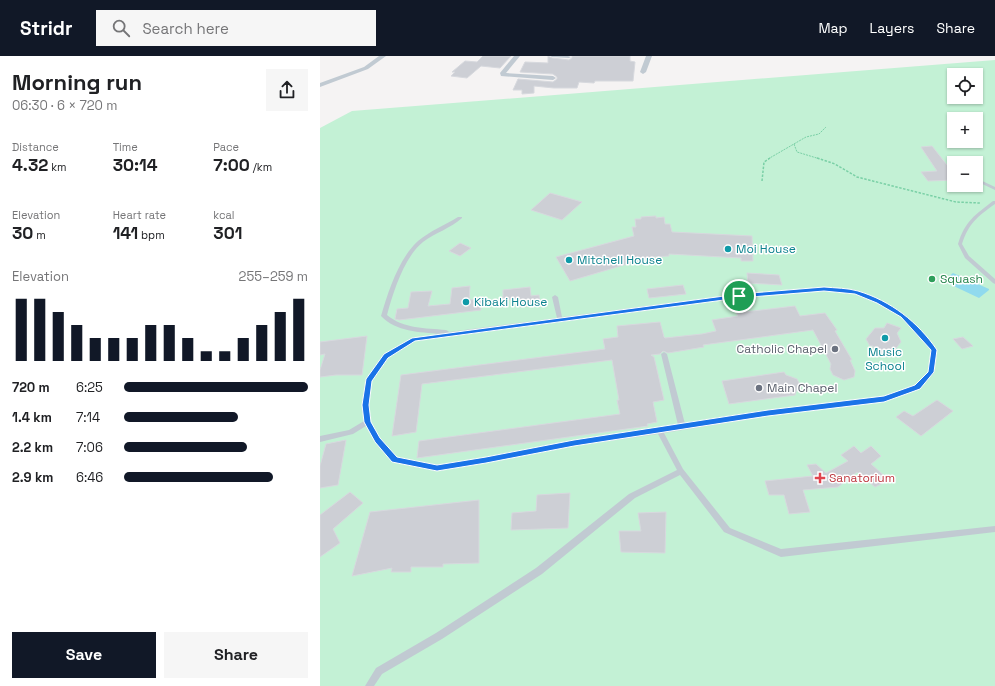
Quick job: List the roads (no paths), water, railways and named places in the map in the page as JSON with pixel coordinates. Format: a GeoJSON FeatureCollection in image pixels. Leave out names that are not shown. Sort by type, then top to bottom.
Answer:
{"type":"FeatureCollection","features":[{"type":"Feature","properties":{"kind":"street"},"geometry":{"type":"LineString","coordinates":[[320,85],[366,68],[383,56]]}},
{"type":"Feature","properties":{"kind":"street"},"geometry":{"type":"LineString","coordinates":[[517,56],[503,75],[553,78]]}},
{"type":"Feature","properties":{"kind":"street"},"geometry":{"type":"LineString","coordinates":[[643,72],[649,56]]}},
{"type":"Feature","properties":{"kind":"lane"},"geometry":{"type":"LineString","coordinates":[[552,56],[569,57]]}},
{"type":"Feature","properties":{"kind":"lane"},"geometry":{"type":"LineString","coordinates":[[983,183],[995,189]]}},
{"type":"Feature","properties":{"kind":"lane"},"geometry":{"type":"LineString","coordinates":[[994,203],[973,219],[964,229],[960,244],[967,257],[995,282]]}},
{"type":"Feature","properties":{"kind":"lane"},"geometry":{"type":"LineString","coordinates":[[458,333],[404,328],[391,323],[384,316],[389,296],[411,252],[420,242],[460,218]]}},
{"type":"Feature","properties":{"kind":"lane"},"geometry":{"type":"LineString","coordinates":[[824,289],[856,292],[879,302],[903,316],[934,350],[931,372],[917,387],[884,399],[768,413],[660,431],[574,443],[437,468],[394,460],[378,440],[367,422],[365,405],[369,380],[386,356],[414,339],[560,319],[739,296],[824,289]]}},
{"type":"Feature","properties":{"kind":"lane"},"geometry":{"type":"LineString","coordinates":[[555,297],[560,319]]}},
{"type":"Feature","properties":{"kind":"lane"},"geometry":{"type":"LineString","coordinates":[[664,354],[682,427]]}},
{"type":"Feature","properties":{"kind":"lane"},"geometry":{"type":"LineString","coordinates":[[320,439],[351,432],[367,422]]}},
{"type":"Feature","properties":{"kind":"lane"},"geometry":{"type":"LineString","coordinates":[[660,431],[681,471],[727,530],[781,553],[995,529]]}},
{"type":"Feature","properties":{"kind":"lane"},"geometry":{"type":"LineString","coordinates":[[369,686],[379,671],[440,636],[538,571],[632,496],[681,471]]}},
{"type":"Feature","properties":{"kind":"water"},"geometry":{"type":"Polygon","coordinates":[[[953,273],[989,290],[979,298],[943,281],[953,273]]]}},
{"type":"Feature","properties":{"kind":"place","name":"Moi House"},"geometry":{"type":"Point","coordinates":[728,249]}},
{"type":"Feature","properties":{"kind":"place","name":"Mitchell House"},"geometry":{"type":"Point","coordinates":[569,260]}},
{"type":"Feature","properties":{"kind":"place","name":"Squash"},"geometry":{"type":"Point","coordinates":[932,279]}},
{"type":"Feature","properties":{"kind":"place","name":"Kibaki House"},"geometry":{"type":"Point","coordinates":[466,302]}},
{"type":"Feature","properties":{"kind":"place","name":"Music School"},"geometry":{"type":"Point","coordinates":[885,338]}},
{"type":"Feature","properties":{"kind":"place","name":"Catholic Chapel"},"geometry":{"type":"Point","coordinates":[835,349]}},
{"type":"Feature","properties":{"kind":"place","name":"Main Chapel"},"geometry":{"type":"Point","coordinates":[759,388]}},
{"type":"Feature","properties":{"kind":"place","name":"Sanatorium"},"geometry":{"type":"Point","coordinates":[820,478]}}]}
